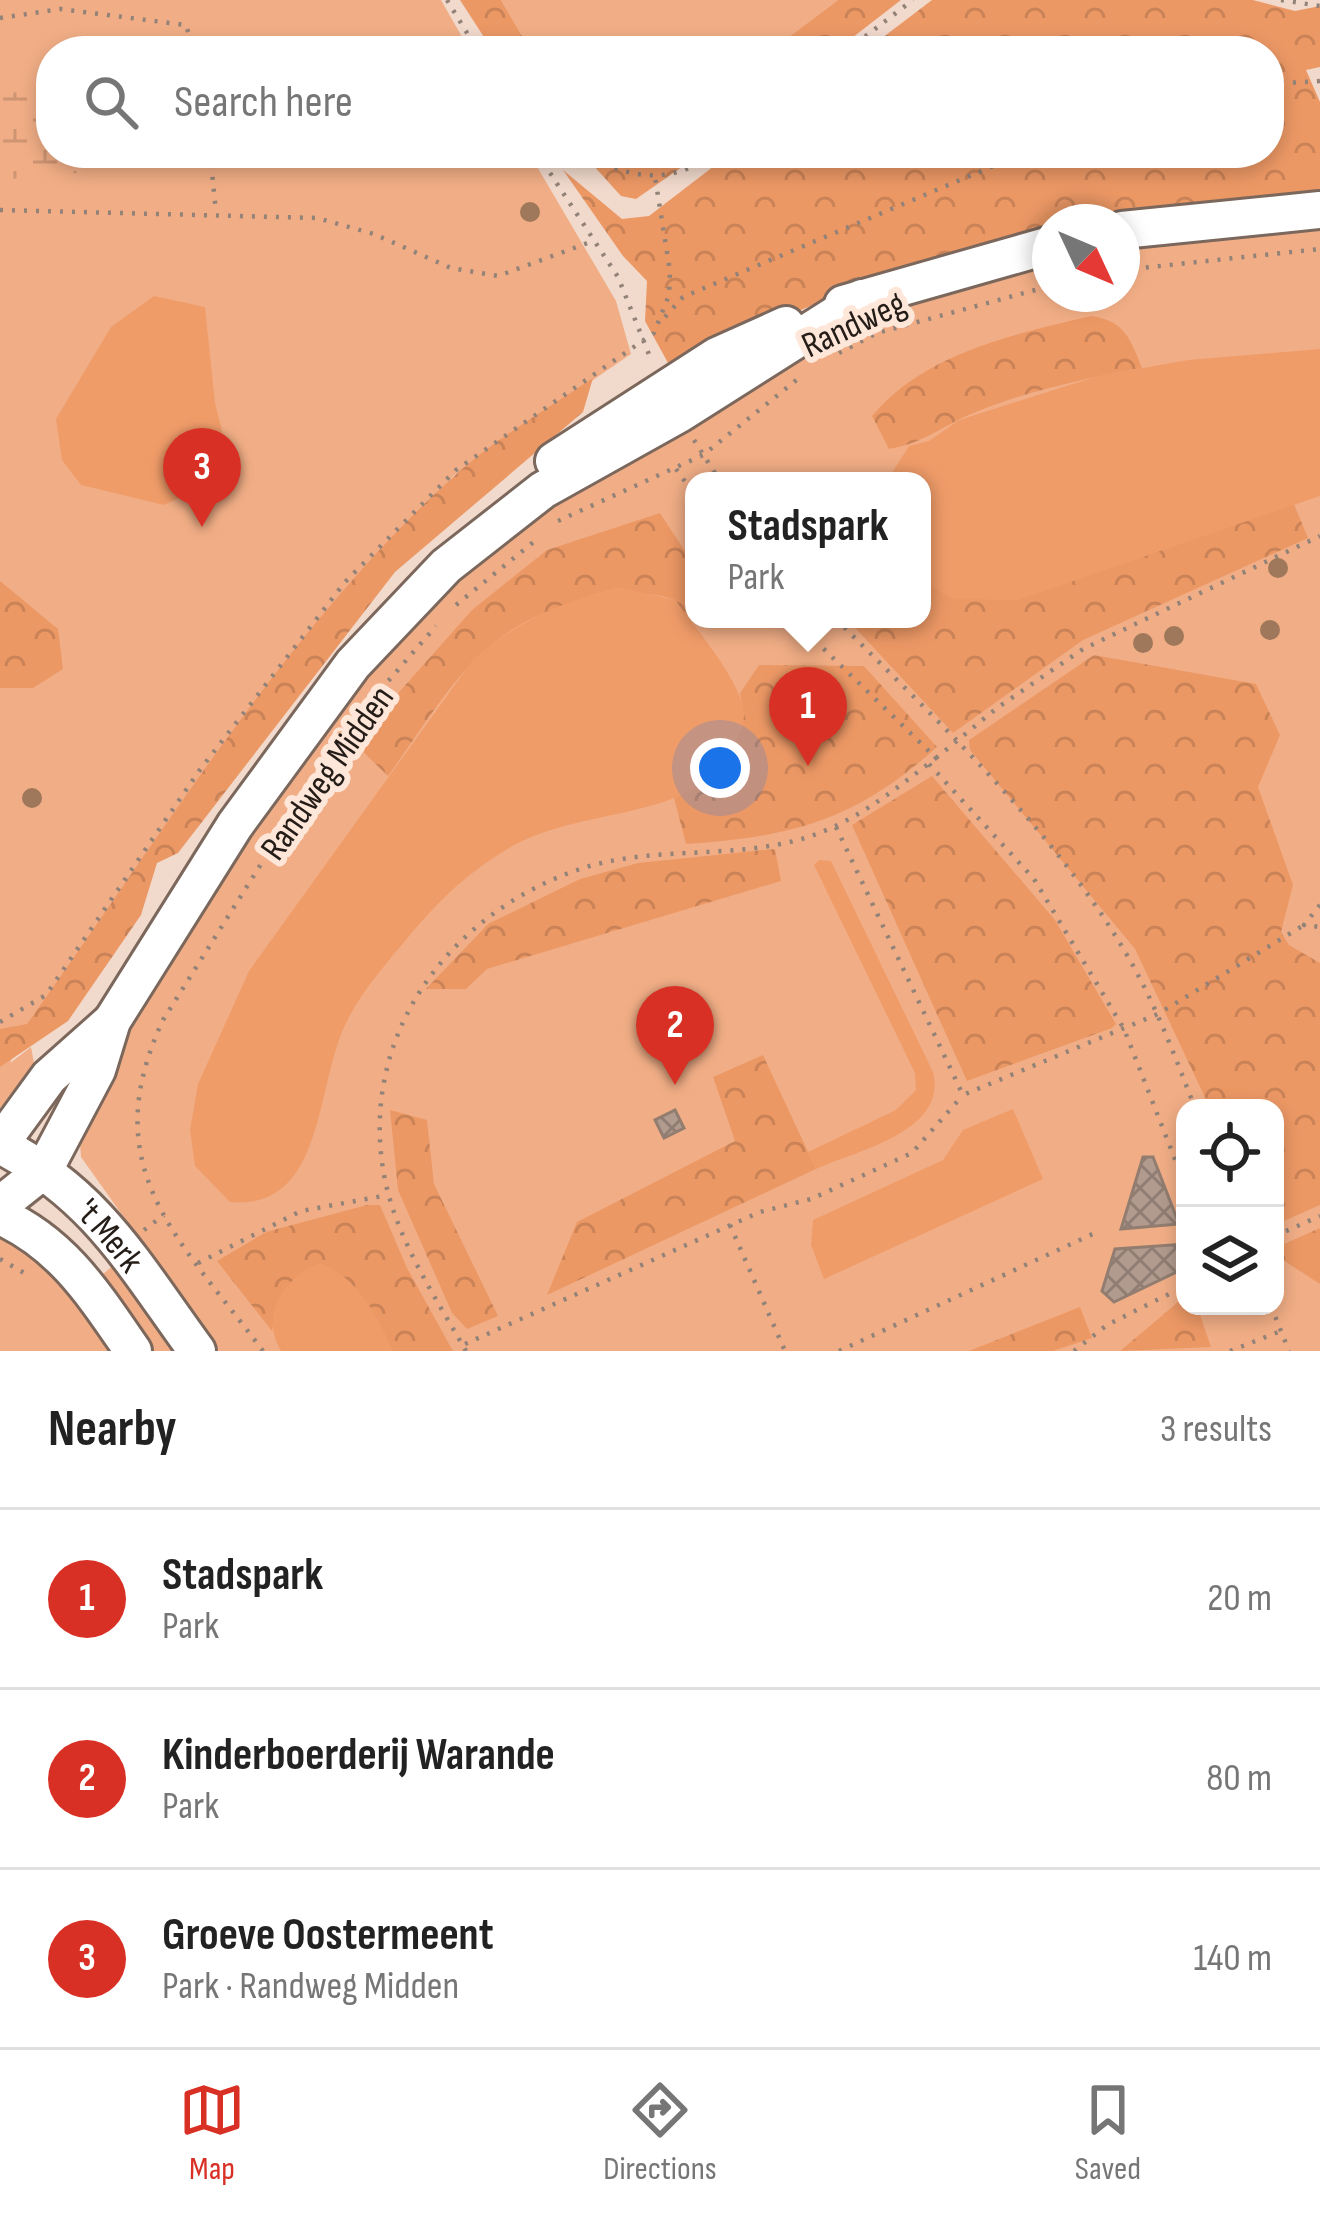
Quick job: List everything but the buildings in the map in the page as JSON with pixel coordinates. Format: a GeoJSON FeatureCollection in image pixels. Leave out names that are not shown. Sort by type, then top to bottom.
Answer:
{"type":"FeatureCollection","features":[{"type":"Feature","properties":{"kind":"main road"},"geometry":{"type":"LineString","coordinates":[[1140,228],[1320,210]]}},
{"type":"Feature","properties":{"kind":"main road","name":"Randweg Midden"},"geometry":{"type":"LineString","coordinates":[[446,566],[457,542],[497,505],[614,418],[717,356],[810,314],[1032,250]]}},
{"type":"Feature","properties":{"kind":"main road","name":"Randweg Midden"},"geometry":{"type":"LineString","coordinates":[[0,1205],[44,1170],[97,1070],[112,1021],[236,825],[352,664],[446,566],[543,490],[679,414],[862,298]]}},
{"type":"Feature","properties":{"kind":"main road","name":"Randweg Midden"},"geometry":{"type":"LineString","coordinates":[[0,1144],[74,1051],[112,1021]]}},
{"type":"Feature","properties":{"kind":"main road","name":"'t Merk"},"geometry":{"type":"LineString","coordinates":[[0,1144],[71,1187],[123,1246],[197,1351]]}},
{"type":"Feature","properties":{"kind":"main road","name":"'t Merk"},"geometry":{"type":"LineString","coordinates":[[0,1216],[54,1247],[83,1278],[134,1351]]}},
{"type":"Feature","properties":{"kind":"path"},"geometry":{"type":"LineString","coordinates":[[447,0],[469,36]]}},
{"type":"Feature","properties":{"kind":"path"},"geometry":{"type":"LineString","coordinates":[[866,36],[913,0]]}},
{"type":"Feature","properties":{"kind":"path"},"geometry":{"type":"LineString","coordinates":[[1281,0],[1320,6]]}},
{"type":"Feature","properties":{"kind":"path"},"geometry":{"type":"LineString","coordinates":[[0,18],[60,9],[187,25],[190,36]]}},
{"type":"Feature","properties":{"kind":"path"},"geometry":{"type":"LineString","coordinates":[[1284,83],[1320,81]]}},
{"type":"Feature","properties":{"kind":"path"},"geometry":{"type":"LineString","coordinates":[[212,168],[216,212]]}},
{"type":"Feature","properties":{"kind":"path"},"geometry":{"type":"LineString","coordinates":[[547,168],[618,277],[664,389]]}},
{"type":"Feature","properties":{"kind":"path"},"geometry":{"type":"LineString","coordinates":[[618,168],[656,177],[695,168]]}},
{"type":"Feature","properties":{"kind":"path"},"geometry":{"type":"LineString","coordinates":[[0,1022],[46,995],[199,771],[345,583],[456,470],[643,339],[683,297],[988,168]]}},
{"type":"Feature","properties":{"kind":"path"},"geometry":{"type":"LineString","coordinates":[[656,177],[670,271],[663,320]]}},
{"type":"Feature","properties":{"kind":"path"},"geometry":{"type":"LineString","coordinates":[[0,210],[317,218],[374,234],[451,268],[498,276],[593,241]]}},
{"type":"Feature","properties":{"kind":"path"},"geometry":{"type":"LineString","coordinates":[[1140,268],[1320,249]]}},
{"type":"Feature","properties":{"kind":"path","name":"Randweg"},"geometry":{"type":"LineString","coordinates":[[826,360],[877,333],[1032,291]]}},
{"type":"Feature","properties":{"kind":"path","name":"Randweg"},"geometry":{"type":"LineString","coordinates":[[676,470],[703,455],[808,369]]}},
{"type":"Feature","properties":{"kind":"path"},"geometry":{"type":"LineString","coordinates":[[452,608],[560,520],[676,470],[685,482]]}},
{"type":"Feature","properties":{"kind":"path"},"geometry":{"type":"LineString","coordinates":[[1320,536],[1083,649],[929,764],[836,826],[767,844],[626,857],[577,870],[495,909],[455,943],[398,1025],[381,1125],[390,1195],[415,1258],[464,1348],[730,1226],[811,1198],[912,1154],[963,1095],[1158,1013],[1304,925],[1320,905]]}},
{"type":"Feature","properties":{"kind":"path","name":"Randweg Midden"},"geometry":{"type":"LineString","coordinates":[[164,1215],[140,1163],[134,1109],[145,1058],[163,1020],[348,726],[438,625]]}},
{"type":"Feature","properties":{"kind":"path"},"geometry":{"type":"LineString","coordinates":[[802,628],[936,758]]}},
{"type":"Feature","properties":{"kind":"path"},"geometry":{"type":"LineString","coordinates":[[845,628],[957,742],[1076,880],[1123,948],[1158,1013],[1191,1099]]}},
{"type":"Feature","properties":{"kind":"path"},"geometry":{"type":"LineString","coordinates":[[929,764],[1034,879],[1124,1029],[1176,1162]]}},
{"type":"Feature","properties":{"kind":"path"},"geometry":{"type":"LineString","coordinates":[[836,826],[963,1095]]}},
{"type":"Feature","properties":{"kind":"path"},"geometry":{"type":"LineString","coordinates":[[1304,925],[1320,927]]}},
{"type":"Feature","properties":{"kind":"path"},"geometry":{"type":"LineString","coordinates":[[198,1263],[301,1211],[390,1195]]}},
{"type":"Feature","properties":{"kind":"path","name":"'t Merk"},"geometry":{"type":"LineString","coordinates":[[164,1215],[263,1351]]}},
{"type":"Feature","properties":{"kind":"path"},"geometry":{"type":"LineString","coordinates":[[1284,1232],[1320,1216]]}},
{"type":"Feature","properties":{"kind":"path"},"geometry":{"type":"LineString","coordinates":[[730,1226],[785,1351]]}},
{"type":"Feature","properties":{"kind":"path"},"geometry":{"type":"LineString","coordinates":[[839,1351],[1096,1232]]}},
{"type":"Feature","properties":{"kind":"path"},"geometry":{"type":"LineString","coordinates":[[0,1259],[35,1280]]}},
{"type":"Feature","properties":{"kind":"path"},"geometry":{"type":"LineString","coordinates":[[1074,1351],[1107,1325],[1176,1290]]}},
{"type":"Feature","properties":{"kind":"path"},"geometry":{"type":"LineString","coordinates":[[1275,1315],[1289,1351]]}},
{"type":"Feature","properties":{"kind":"path"},"geometry":{"type":"LineString","coordinates":[[1230,1351],[1281,1330]]}},
{"type":"Feature","properties":{"kind":"green space"},"geometry":{"type":"Polygon","coordinates":[[[0,0],[441,0],[461,36],[36,36],[36,168],[538,168],[616,301],[631,354],[453,476],[267,688],[27,1025],[10,1063],[31,1047],[36,1074],[0,1108],[0,0]]]}},
{"type":"Feature","properties":{"kind":"green space"},"geometry":{"type":"Polygon","coordinates":[[[460,0],[501,0],[522,36],[483,36],[460,0]]]}},
{"type":"Feature","properties":{"kind":"green space"},"geometry":{"type":"Polygon","coordinates":[[[501,0],[838,0],[790,36],[522,36],[501,0]]]}},
{"type":"Feature","properties":{"kind":"green space"},"geometry":{"type":"Polygon","coordinates":[[[838,0],[901,0],[854,36],[790,36],[838,0]]]}},
{"type":"Feature","properties":{"kind":"green space"},"geometry":{"type":"Polygon","coordinates":[[[932,0],[1253,0],[1295,11],[1320,6],[1320,67],[1306,70],[1320,102],[1320,200],[1140,211],[1140,204],[1032,204],[1032,233],[951,255],[810,306],[673,372],[645,321],[647,281],[623,256],[563,170],[622,219],[649,216],[711,168],[1284,168],[1284,36],[885,36],[932,0]]]}},
{"type":"Feature","properties":{"kind":"green space"},"geometry":{"type":"Polygon","coordinates":[[[0,92],[36,93],[36,168],[122,168],[120,169],[0,180],[0,92]]]}},
{"type":"Feature","properties":{"kind":"green space"},"geometry":{"type":"Polygon","coordinates":[[[596,168],[680,168],[636,199],[621,196],[596,168]]]}},
{"type":"Feature","properties":{"kind":"green space"},"geometry":{"type":"Polygon","coordinates":[[[1320,227],[1320,1351],[219,1351],[81,1157],[79,1129],[124,1031],[355,680],[499,531],[812,344],[889,307],[1032,267],[1032,312],[1140,312],[1140,245],[1320,227]]]}},
{"type":"Feature","properties":{"kind":"green space"},"geometry":{"type":"Polygon","coordinates":[[[1091,316],[1112,322],[1125,333],[1142,368],[1024,395],[889,449],[872,416],[917,376],[972,349],[1091,316]]]}},
{"type":"Feature","properties":{"kind":"green space"},"geometry":{"type":"Polygon","coordinates":[[[593,378],[583,412],[395,572],[178,853],[157,863],[141,915],[68,1021],[0,1067],[0,1029],[27,1024],[226,739],[334,602],[391,538],[468,464],[593,378]]]}},
{"type":"Feature","properties":{"kind":"green space"},"geometry":{"type":"Polygon","coordinates":[[[1294,504],[1308,538],[1083,640],[953,733],[855,628],[931,628],[931,586],[956,599],[1294,504]]]}},
{"type":"Feature","properties":{"kind":"green space"},"geometry":{"type":"Polygon","coordinates":[[[660,513],[685,551],[685,614],[675,600],[647,594],[561,607],[527,621],[475,660],[388,776],[354,743],[472,610],[547,550],[660,513]]]}},
{"type":"Feature","properties":{"kind":"green space"},"geometry":{"type":"Polygon","coordinates":[[[0,581],[58,629],[63,669],[33,688],[0,688],[0,581]]]}},
{"type":"Feature","properties":{"kind":"green space"},"geometry":{"type":"Polygon","coordinates":[[[1094,655],[1256,684],[1280,735],[1258,787],[1293,885],[1281,932],[1289,945],[1320,963],[1320,1205],[1284,1221],[1284,1099],[1206,1099],[1135,949],[970,750],[969,740],[1094,655]]]}},
{"type":"Feature","properties":{"kind":"green space"},"geometry":{"type":"Polygon","coordinates":[[[759,665],[864,666],[937,747],[879,792],[821,820],[759,836],[686,844],[674,798],[744,716],[740,693],[759,665]]]}},
{"type":"Feature","properties":{"kind":"green space"},"geometry":{"type":"Polygon","coordinates":[[[932,776],[1055,920],[1116,1024],[1112,1028],[967,1081],[852,825],[932,776]]]}},
{"type":"Feature","properties":{"kind":"green space"},"geometry":{"type":"Polygon","coordinates":[[[775,849],[781,881],[487,969],[466,989],[426,989],[488,924],[580,879],[638,863],[775,849]]]}},
{"type":"Feature","properties":{"kind":"green space"},"geometry":{"type":"Polygon","coordinates":[[[763,1055],[816,1169],[547,1295],[577,1222],[735,1141],[713,1077],[763,1055]]]}},
{"type":"Feature","properties":{"kind":"green space"},"geometry":{"type":"Polygon","coordinates":[[[390,1110],[427,1120],[434,1184],[498,1316],[467,1329],[452,1313],[398,1190],[390,1110]]]}},
{"type":"Feature","properties":{"kind":"green space"},"geometry":{"type":"Polygon","coordinates":[[[380,1205],[407,1268],[453,1351],[392,1351],[367,1304],[276,1306],[272,1331],[217,1261],[266,1232],[380,1205]]]}},
{"type":"Feature","properties":{"kind":"green space"},"geometry":{"type":"Polygon","coordinates":[[[1320,1228],[1320,1284],[1284,1261],[1284,1244],[1320,1228]]]}},
{"type":"Feature","properties":{"kind":"green space"},"geometry":{"type":"Polygon","coordinates":[[[0,1233],[46,1260],[115,1351],[0,1351],[0,1233]]]}},
{"type":"Feature","properties":{"kind":"green space"},"geometry":{"type":"Polygon","coordinates":[[[120,1260],[174,1351],[149,1351],[98,1278],[120,1260]]]}},
{"type":"Feature","properties":{"kind":"green space"},"geometry":{"type":"Polygon","coordinates":[[[1176,1304],[1176,1315],[1200,1315],[1211,1347],[1120,1351],[1176,1304]]]}},
{"type":"Feature","properties":{"kind":"green space"},"geometry":{"type":"Polygon","coordinates":[[[1080,1307],[1092,1338],[1053,1351],[969,1351],[1080,1307]]]}},
{"type":"Feature","properties":{"kind":"shaded area"},"geometry":{"type":"Polygon","coordinates":[[[154,296],[205,307],[215,403],[228,455],[211,483],[164,505],[81,485],[62,460],[56,419],[111,327],[154,296]]]}},
{"type":"Feature","properties":{"kind":"shaded area"},"geometry":{"type":"Polygon","coordinates":[[[1320,349],[1320,496],[1018,600],[956,599],[931,586],[931,472],[893,472],[909,446],[929,441],[959,420],[1098,376],[1188,360],[1320,349]]]}},
{"type":"Feature","properties":{"kind":"shaded area"},"geometry":{"type":"Polygon","coordinates":[[[618,587],[675,600],[685,613],[685,628],[696,628],[736,688],[744,716],[737,740],[710,774],[688,792],[539,834],[504,851],[460,883],[422,921],[355,1006],[333,1058],[319,1116],[299,1169],[282,1188],[260,1200],[230,1202],[195,1166],[190,1130],[198,1084],[249,971],[472,661],[506,634],[577,600],[618,587]]]}},
{"type":"Feature","properties":{"kind":"shaded area"},"geometry":{"type":"Polygon","coordinates":[[[819,860],[831,861],[933,1072],[934,1092],[914,1124],[876,1146],[816,1169],[808,1152],[896,1110],[916,1090],[915,1073],[814,865],[819,860]]]}},
{"type":"Feature","properties":{"kind":"shaded area"},"geometry":{"type":"Polygon","coordinates":[[[1013,1109],[1043,1179],[824,1279],[811,1245],[813,1220],[943,1160],[963,1130],[1013,1109]]]}},
{"type":"Feature","properties":{"kind":"shaded area"},"geometry":{"type":"Polygon","coordinates":[[[319,1263],[344,1277],[364,1298],[392,1351],[281,1351],[273,1324],[279,1299],[296,1278],[319,1263]]]}},
{"type":"Feature","properties":{"kind":"place","name":"Groeve Oostermeent"},"geometry":{"type":"Point","coordinates":[202,527]}},
{"type":"Feature","properties":{"kind":"place","name":"Stadspark"},"geometry":{"type":"Point","coordinates":[808,766]}},
{"type":"Feature","properties":{"kind":"place","name":"Kinderboerderij Warande"},"geometry":{"type":"Point","coordinates":[675,1085]}}]}
